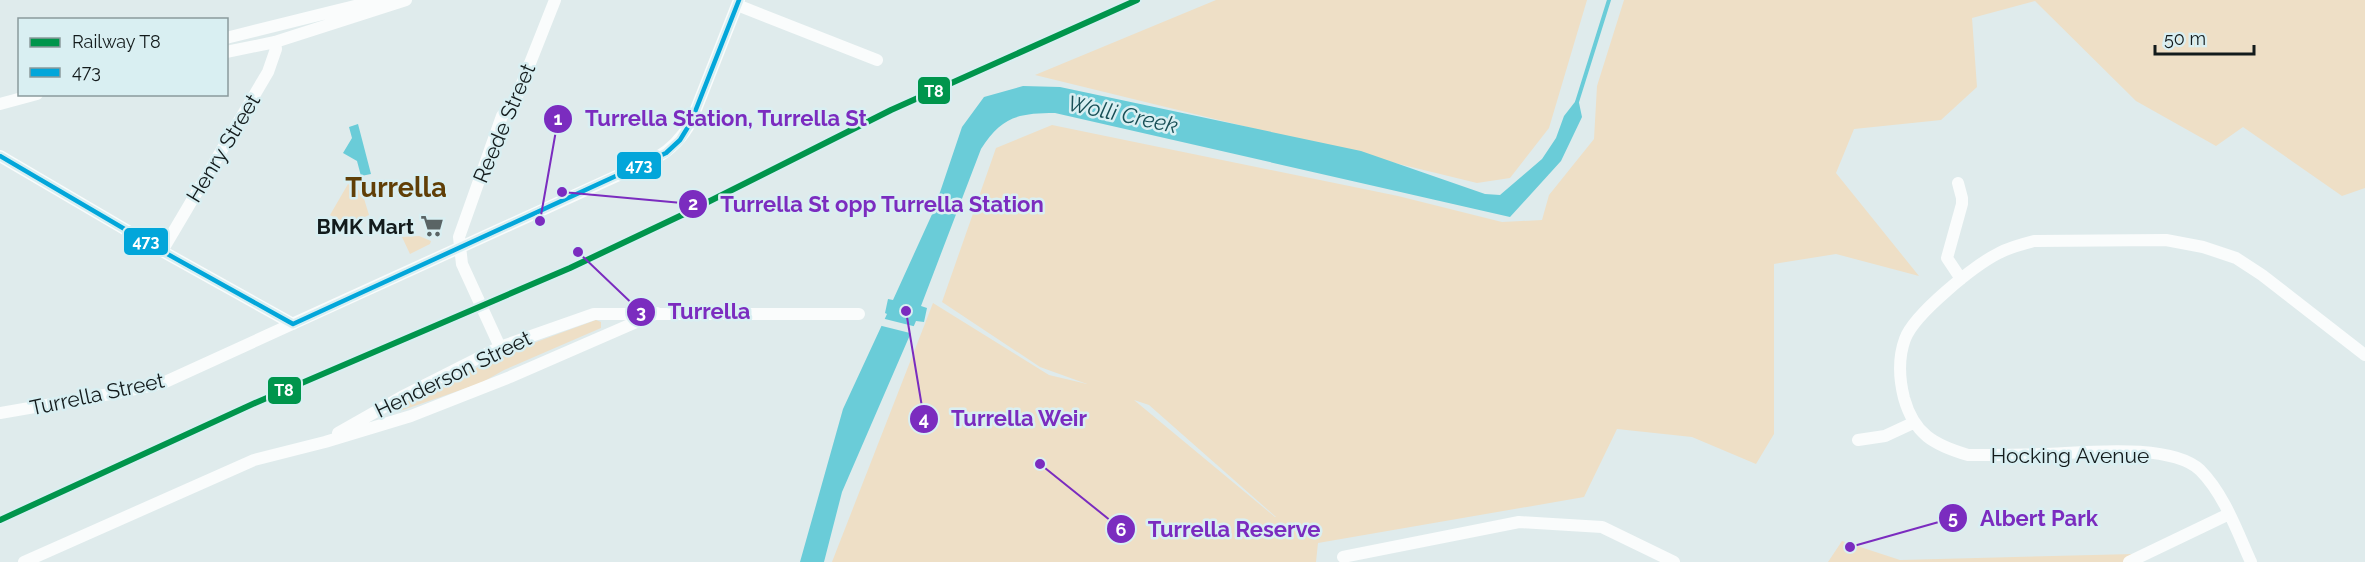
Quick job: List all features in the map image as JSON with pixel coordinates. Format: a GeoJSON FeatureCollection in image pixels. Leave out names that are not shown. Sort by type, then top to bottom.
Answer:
{"type":"FeatureCollection","features":[{"type":"Feature","properties":{"kind":"street"},"geometry":{"type":"LineString","coordinates":[[228,52],[275,42],[356,18],[406,0]]}},
{"type":"Feature","properties":{"kind":"street","name":"Reede Street"},"geometry":{"type":"LineString","coordinates":[[500,347],[462,264],[459,237],[502,116],[515,101],[555,0]]}},
{"type":"Feature","properties":{"kind":"street"},"geometry":{"type":"LineString","coordinates":[[228,38],[367,3],[390,4]]}},
{"type":"Feature","properties":{"kind":"street"},"geometry":{"type":"LineString","coordinates":[[738,3],[877,60]]}},
{"type":"Feature","properties":{"kind":"street","name":"Turrella Street"},"geometry":{"type":"LineString","coordinates":[[0,413],[127,391],[163,382],[666,153],[680,140],[691,122],[738,3]]}},
{"type":"Feature","properties":{"kind":"street","name":"Henry Street"},"geometry":{"type":"LineString","coordinates":[[162,251],[268,72],[276,49],[275,42]]}},
{"type":"Feature","properties":{"kind":"street"},"geometry":{"type":"LineString","coordinates":[[0,104],[30,96]]}},
{"type":"Feature","properties":{"kind":"street"},"geometry":{"type":"LineString","coordinates":[[0,156],[162,251],[293,324]]}},
{"type":"Feature","properties":{"kind":"street"},"geometry":{"type":"LineString","coordinates":[[1958,183],[1962,204],[1947,258],[1961,279]]}},
{"type":"Feature","properties":{"kind":"street"},"geometry":{"type":"LineString","coordinates":[[1858,440],[1885,436],[1913,423],[1901,387],[1899,372],[1905,338],[1911,326],[1961,279],[1999,253],[2034,241],[2166,240],[2203,246],[2244,264],[2262,275],[2365,355]]}},
{"type":"Feature","properties":{"kind":"street","name":"Henderson Street"},"geometry":{"type":"LineString","coordinates":[[24,562],[132,512],[254,460],[325,442],[421,412],[520,373],[657,313]]}},
{"type":"Feature","properties":{"kind":"street","name":"Henderson Street"},"geometry":{"type":"LineString","coordinates":[[325,442],[379,409],[500,347],[594,314],[859,314]]}},
{"type":"Feature","properties":{"kind":"street","name":"Hocking Avenue"},"geometry":{"type":"LineString","coordinates":[[1913,423],[1943,448],[1968,455],[2136,451],[2185,460],[2199,469],[2213,487],[2229,514],[2251,562]]}},
{"type":"Feature","properties":{"kind":"street"},"geometry":{"type":"LineString","coordinates":[[2129,562],[2229,514]]}},
{"type":"Feature","properties":{"kind":"street"},"geometry":{"type":"LineString","coordinates":[[1343,557],[1519,522],[1602,527],[1674,562]]}},
{"type":"Feature","properties":{"kind":"shaded area"},"geometry":{"type":"Polygon","coordinates":[[[1216,0],[1587,0],[1549,128],[1510,178],[1477,183],[1035,75],[1216,0]]]}},
{"type":"Feature","properties":{"kind":"shaded area"},"geometry":{"type":"Polygon","coordinates":[[[1624,0],[2365,0],[2365,188],[2342,196],[2243,127],[2216,146],[2136,101],[2035,1],[1972,18],[1977,87],[1941,120],[1854,129],[1836,173],[1919,276],[1836,254],[1774,264],[1774,434],[1756,464],[1692,437],[1617,429],[1584,497],[1318,543],[1316,562],[832,562],[933,303],[1049,375],[1087,384],[1040,367],[942,302],[996,148],[1052,125],[1398,196],[1502,222],[1542,220],[1549,195],[1594,139],[1597,86],[1624,0]],[[1134,400],[1276,517],[1149,405],[1134,400]]]}},
{"type":"Feature","properties":{"kind":"shaded area"},"geometry":{"type":"Polygon","coordinates":[[[348,184],[362,192],[369,215],[349,221],[339,220],[330,215],[348,184]]]}},
{"type":"Feature","properties":{"kind":"shaded area"},"geometry":{"type":"Polygon","coordinates":[[[419,236],[431,241],[430,244],[410,254],[402,237],[419,236]]]}},
{"type":"Feature","properties":{"kind":"shaded area"},"geometry":{"type":"Polygon","coordinates":[[[596,320],[601,322],[601,328],[504,370],[481,383],[397,412],[396,407],[509,352],[596,320]]]}},
{"type":"Feature","properties":{"kind":"shaded area"},"geometry":{"type":"Polygon","coordinates":[[[1842,541],[1900,560],[2134,554],[2138,562],[1828,562],[1842,541]]]}},
{"type":"Feature","properties":{"kind":"water"},"geometry":{"type":"Polygon","coordinates":[[[1023,86],[1060,87],[1361,151],[1485,194],[1500,195],[1542,159],[1556,138],[1564,116],[1578,98],[1582,117],[1561,161],[1510,217],[1055,113],[1021,116],[1003,124],[988,138],[981,149],[921,306],[927,308],[924,322],[916,321],[842,492],[824,562],[800,562],[843,409],[887,314],[885,313],[888,299],[893,300],[934,210],[962,127],[984,97],[1023,86]]]}},
{"type":"Feature","properties":{"kind":"water"},"geometry":{"type":"Polygon","coordinates":[[[358,124],[371,174],[361,176],[357,161],[343,153],[352,138],[349,127],[358,124]]]}},
{"type":"Feature","properties":{"kind":"pier"},"geometry":{"type":"Polygon","coordinates":[[[881,318],[917,327],[914,334],[878,325],[881,318]]]}},
{"type":"Feature","properties":{"kind":"waterway","name":"Wolli Creek"},"geometry":{"type":"LineString","coordinates":[[1577,102],[1609,0]]}},
{"type":"Feature","properties":{"kind":"rail line","name":"T8"},"geometry":{"type":"LineString","coordinates":[[0,520],[255,403],[570,268],[682,215],[891,110],[1137,0]]}},
{"type":"Feature","properties":{"kind":"transit line","name":"473"},"geometry":{"type":"LineString","coordinates":[[293,324],[666,153],[680,140],[691,122],[739,0]]}},
{"type":"Feature","properties":{"kind":"transit line","name":"473"},"geometry":{"type":"LineString","coordinates":[[0,156],[162,251],[293,324]]}},
{"type":"Feature","properties":{"kind":"place","name":"Turrella St opp Turrella Station"},"geometry":{"type":"Point","coordinates":[562,192]}},
{"type":"Feature","properties":{"kind":"place","name":"Turrella Station, Turrella St"},"geometry":{"type":"Point","coordinates":[540,221]}},
{"type":"Feature","properties":{"kind":"place","name":"BMK Mart"},"geometry":{"type":"Point","coordinates":[432,226]}},
{"type":"Feature","properties":{"kind":"place","name":"Turrella"},"geometry":{"type":"Point","coordinates":[578,252]}},
{"type":"Feature","properties":{"kind":"place","name":"Turrella Weir"},"geometry":{"type":"Point","coordinates":[906,311]}},
{"type":"Feature","properties":{"kind":"place","name":"Turrella Reserve"},"geometry":{"type":"Point","coordinates":[1040,464]}},
{"type":"Feature","properties":{"kind":"place","name":"Albert Park"},"geometry":{"type":"Point","coordinates":[1850,547]}},
{"type":"Feature","properties":{"kind":"district","name":"Turrella"},"geometry":{"type":"Point","coordinates":[396,187]}}]}
